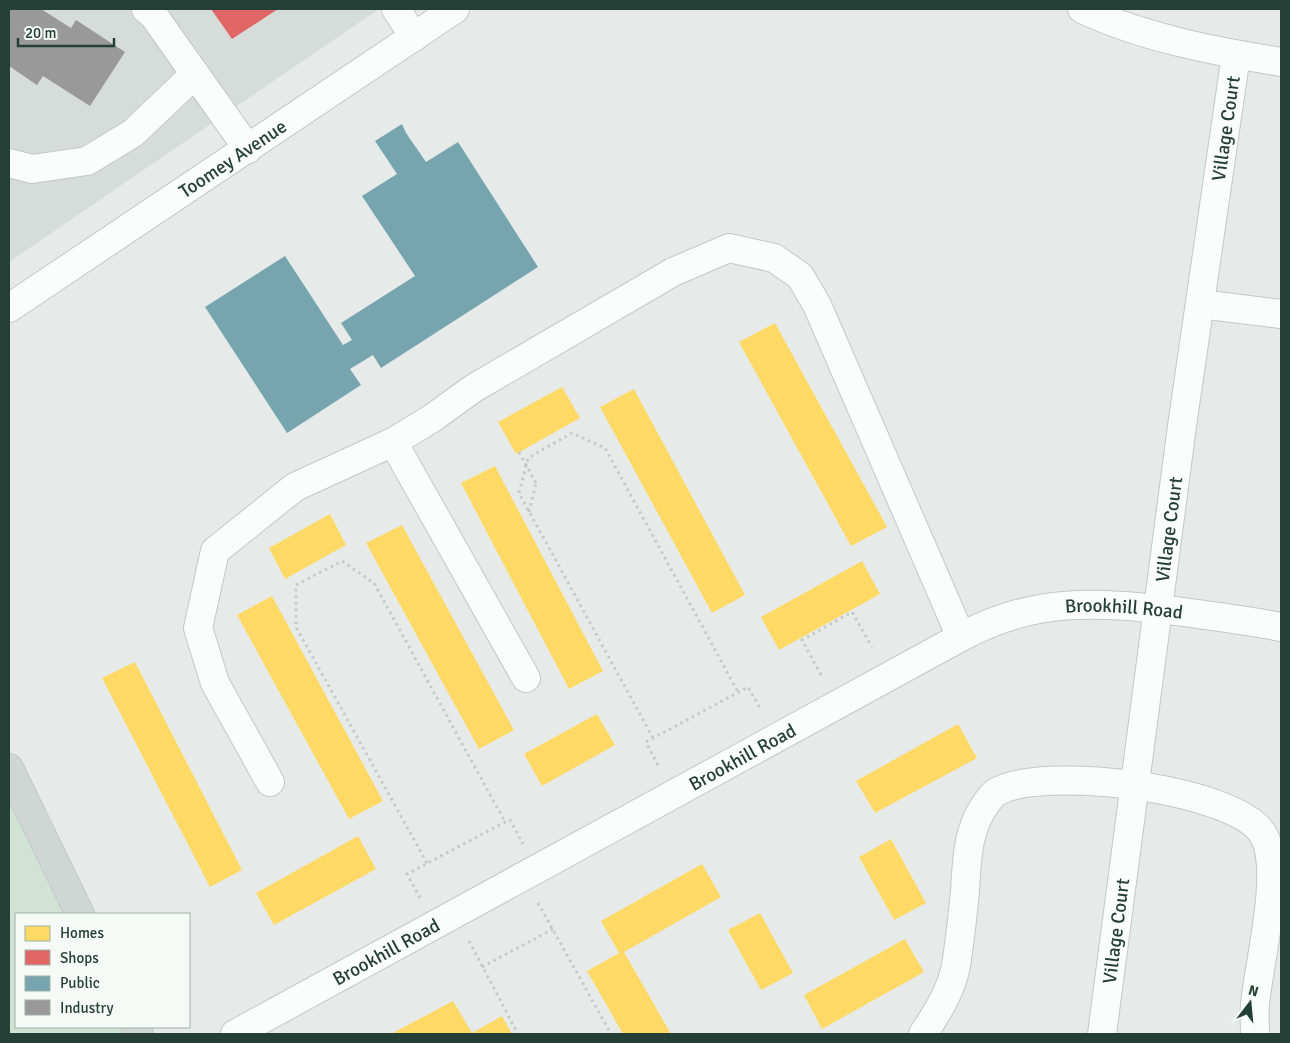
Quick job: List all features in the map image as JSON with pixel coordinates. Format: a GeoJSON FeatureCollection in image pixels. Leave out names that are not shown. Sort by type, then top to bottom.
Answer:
{"type":"FeatureCollection","features":[{"type":"Feature","properties":{"kind":"main road"},"geometry":{"type":"LineString","coordinates":[[9,768],[80,913]]}},
{"type":"Feature","properties":{"kind":"street"},"geometry":{"type":"LineString","coordinates":[[146,9],[154,16],[248,149]]}},
{"type":"Feature","properties":{"kind":"street"},"geometry":{"type":"LineString","coordinates":[[396,9],[414,37]]}},
{"type":"Feature","properties":{"kind":"street","name":"Toomey Avenue"},"geometry":{"type":"LineString","coordinates":[[9,308],[455,9]]}},
{"type":"Feature","properties":{"kind":"street"},"geometry":{"type":"LineString","coordinates":[[1082,9],[1103,19],[1144,33],[1236,55],[1281,62]]}},
{"type":"Feature","properties":{"kind":"street","name":"Village Court"},"geometry":{"type":"LineString","coordinates":[[1102,1034],[1134,784],[1236,55]]}},
{"type":"Feature","properties":{"kind":"street"},"geometry":{"type":"LineString","coordinates":[[9,163],[32,169],[86,161],[133,133],[195,74]]}},
{"type":"Feature","properties":{"kind":"street"},"geometry":{"type":"LineString","coordinates":[[270,782],[215,682],[198,628],[215,551],[295,487],[393,442],[431,419],[474,388],[673,272],[729,248],[774,258],[800,276],[817,305],[961,637]]}},
{"type":"Feature","properties":{"kind":"street"},"geometry":{"type":"LineString","coordinates":[[1200,304],[1281,314]]}},
{"type":"Feature","properties":{"kind":"street"},"geometry":{"type":"LineString","coordinates":[[393,442],[526,678]]}},
{"type":"Feature","properties":{"kind":"street","name":"Brookhill Road"},"geometry":{"type":"LineString","coordinates":[[237,1034],[961,637],[1000,618],[1072,604],[1097,604],[1234,618],[1281,627]]}},
{"type":"Feature","properties":{"kind":"street"},"geometry":{"type":"LineString","coordinates":[[923,1034],[939,1009],[954,974],[962,923],[969,841],[975,822],[995,793],[1014,785],[1057,780],[1134,784],[1192,796],[1215,803],[1245,817],[1264,834],[1270,854],[1272,884],[1255,1005],[1255,1034]]}},
{"type":"Feature","properties":{"kind":"path"},"geometry":{"type":"LineString","coordinates":[[653,738],[519,493],[528,458],[572,433],[605,448],[738,692]]}},
{"type":"Feature","properties":{"kind":"path"},"geometry":{"type":"LineString","coordinates":[[519,452],[536,483],[529,512]]}},
{"type":"Feature","properties":{"kind":"path"},"geometry":{"type":"LineString","coordinates":[[427,864],[296,627],[296,586],[342,561],[374,583],[505,822]]}},
{"type":"Feature","properties":{"kind":"path"},"geometry":{"type":"LineString","coordinates":[[821,675],[802,640],[852,612],[872,647]]}},
{"type":"Feature","properties":{"kind":"path"},"geometry":{"type":"LineString","coordinates":[[658,765],[646,742],[653,738],[748,686],[760,708]]}},
{"type":"Feature","properties":{"kind":"path"},"geometry":{"type":"LineString","coordinates":[[422,901],[407,874],[510,820],[524,845]]}},
{"type":"Feature","properties":{"kind":"path"},"geometry":{"type":"LineString","coordinates":[[538,902],[611,1034]]}},
{"type":"Feature","properties":{"kind":"path"},"geometry":{"type":"LineString","coordinates":[[482,967],[553,929]]}},
{"type":"Feature","properties":{"kind":"path"},"geometry":{"type":"LineString","coordinates":[[468,941],[518,1034]]}},
{"type":"Feature","properties":{"kind":"shaded area"},"geometry":{"type":"Polygon","coordinates":[[[9,9],[379,9],[9,262],[9,9]]]}},
{"type":"Feature","properties":{"kind":"green space"},"geometry":{"type":"Polygon","coordinates":[[[9,768],[80,913],[15,913],[15,1028],[136,1028],[139,1034],[9,1034],[9,768]]]}},
{"type":"Feature","properties":{"kind":"building: Homes"},"geometry":{"type":"Polygon","coordinates":[[[775,323],[887,527],[851,546],[739,342],[775,323]]]}},
{"type":"Feature","properties":{"kind":"building: Homes"},"geometry":{"type":"Polygon","coordinates":[[[562,387],[580,418],[516,454],[498,422],[562,387]]]}},
{"type":"Feature","properties":{"kind":"building: Homes"},"geometry":{"type":"Polygon","coordinates":[[[634,389],[745,595],[712,613],[600,407],[634,389]]]}},
{"type":"Feature","properties":{"kind":"building: Homes"},"geometry":{"type":"Polygon","coordinates":[[[495,466],[603,671],[569,689],[461,483],[495,466]]]}},
{"type":"Feature","properties":{"kind":"building: Homes"},"geometry":{"type":"Polygon","coordinates":[[[330,514],[346,545],[285,579],[269,548],[330,514]]]}},
{"type":"Feature","properties":{"kind":"building: Homes"},"geometry":{"type":"Polygon","coordinates":[[[402,525],[514,730],[479,749],[366,543],[402,525]]]}},
{"type":"Feature","properties":{"kind":"building: Homes"},"geometry":{"type":"Polygon","coordinates":[[[862,561],[880,594],[779,650],[761,617],[862,561]]]}},
{"type":"Feature","properties":{"kind":"building: Homes"},"geometry":{"type":"Polygon","coordinates":[[[272,596],[383,801],[349,819],[237,615],[272,596]]]}},
{"type":"Feature","properties":{"kind":"building: Homes"},"geometry":{"type":"Polygon","coordinates":[[[135,662],[242,870],[210,887],[102,678],[135,662]]]}},
{"type":"Feature","properties":{"kind":"building: Homes"},"geometry":{"type":"Polygon","coordinates":[[[597,714],[615,745],[542,786],[524,754],[597,714]]]}},
{"type":"Feature","properties":{"kind":"building: Homes"},"geometry":{"type":"Polygon","coordinates":[[[958,724],[977,758],[875,813],[856,781],[958,724]]]}},
{"type":"Feature","properties":{"kind":"building: Homes"},"geometry":{"type":"Polygon","coordinates":[[[358,836],[376,869],[274,925],[256,893],[358,836]]]}},
{"type":"Feature","properties":{"kind":"building: Homes"},"geometry":{"type":"Polygon","coordinates":[[[891,839],[926,903],[894,920],[859,857],[891,839]]]}},
{"type":"Feature","properties":{"kind":"building: Homes"},"geometry":{"type":"Polygon","coordinates":[[[702,864],[721,897],[624,952],[671,1034],[623,1034],[587,971],[619,953],[601,921],[702,864]]]}},
{"type":"Feature","properties":{"kind":"building: Homes"},"geometry":{"type":"Polygon","coordinates":[[[760,913],[793,973],[761,990],[728,930],[760,913]]]}},
{"type":"Feature","properties":{"kind":"building: Homes"},"geometry":{"type":"Polygon","coordinates":[[[905,939],[924,972],[822,1029],[804,995],[905,939]]]}},
{"type":"Feature","properties":{"kind":"building: Homes"},"geometry":{"type":"Polygon","coordinates":[[[453,1001],[472,1033],[502,1016],[512,1034],[391,1034],[453,1001]]]}},
{"type":"Feature","properties":{"kind":"building: Shops"},"geometry":{"type":"Polygon","coordinates":[[[211,9],[278,9],[232,39],[211,9]]]}},
{"type":"Feature","properties":{"kind":"building: Public"},"geometry":{"type":"Polygon","coordinates":[[[402,124],[426,162],[458,142],[538,267],[381,368],[373,355],[350,369],[361,385],[287,433],[205,307],[285,256],[343,345],[352,340],[341,323],[415,276],[362,196],[397,174],[375,141],[402,124]]]}},
{"type":"Feature","properties":{"kind":"building: Industry"},"geometry":{"type":"Polygon","coordinates":[[[9,9],[41,9],[71,28],[76,20],[125,52],[90,106],[43,76],[37,85],[9,66],[9,9]]]}}]}
